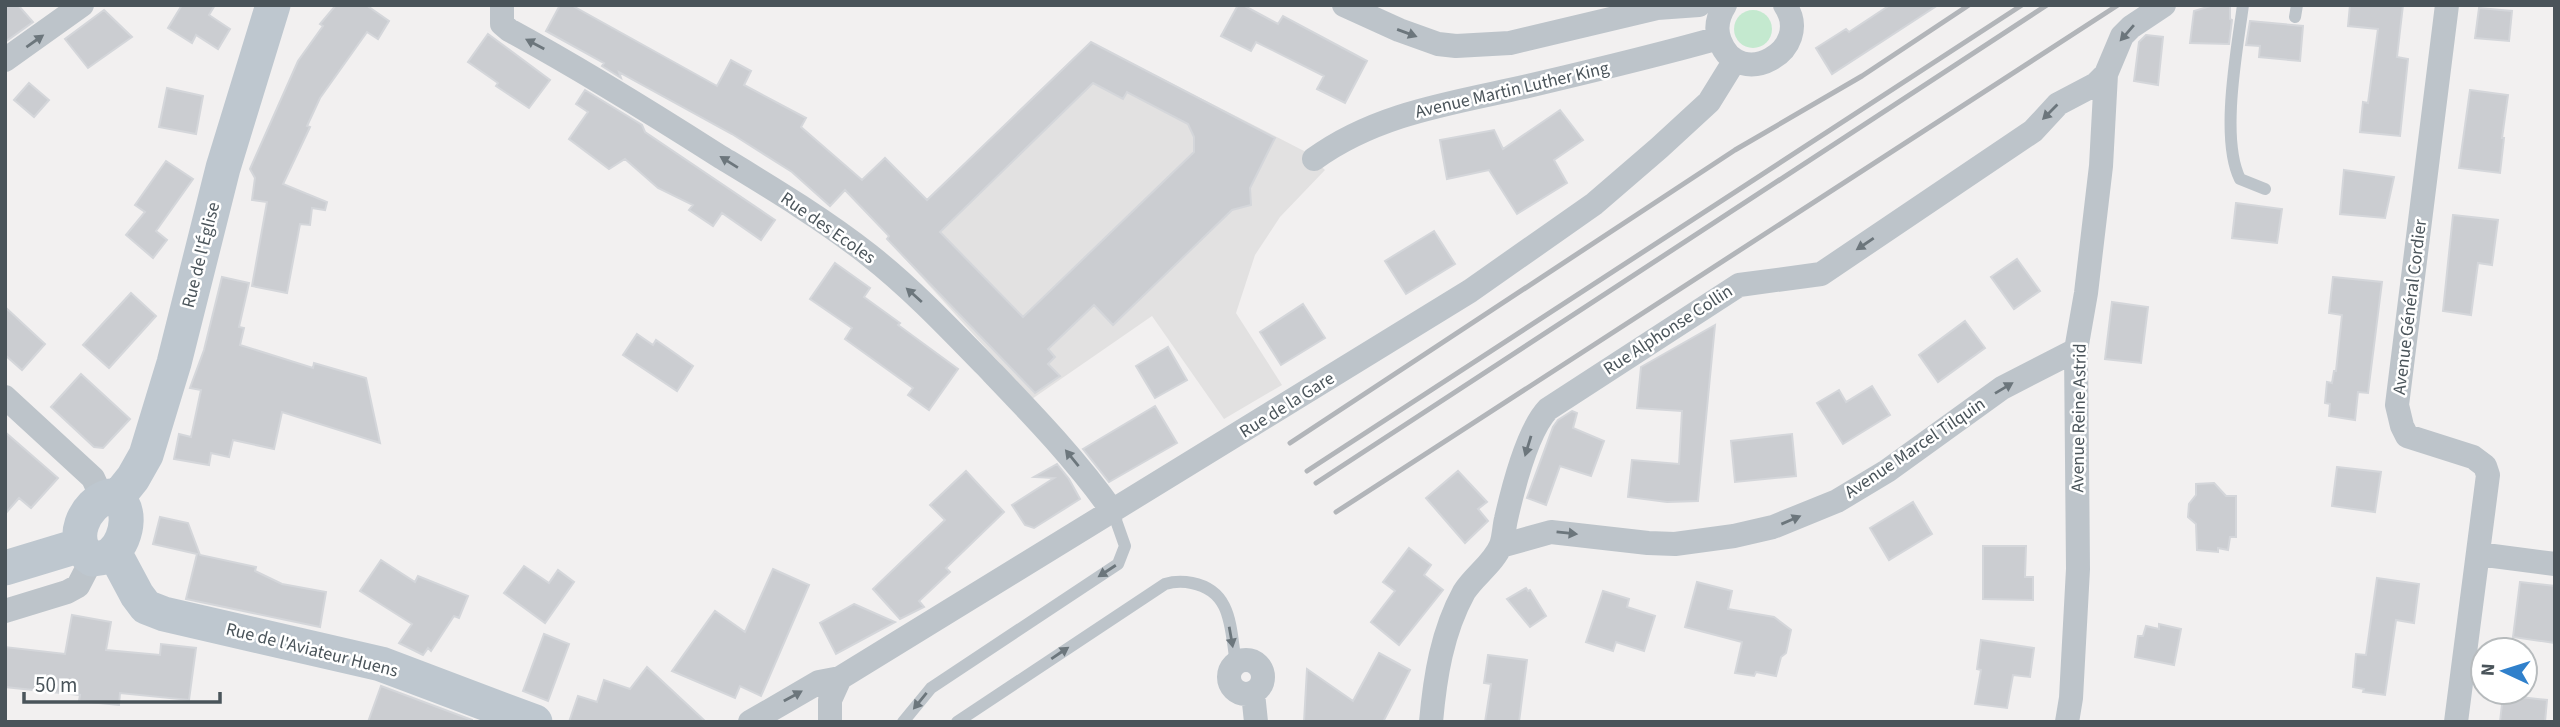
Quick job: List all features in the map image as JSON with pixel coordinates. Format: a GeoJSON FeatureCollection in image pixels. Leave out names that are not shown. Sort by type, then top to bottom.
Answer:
{"type":"FeatureCollection","features":[{"type":"Feature","properties":{"kind":"street","name":"Rue de l'Église"},"geometry":{"type":"LineString","coordinates":[[96,552],[82,523],[90,508],[110,498],[133,478],[146,455],[174,363],[223,168],[273,5]]}},
{"type":"Feature","properties":{"kind":"street","name":"Rue des Ecoles"},"geometry":{"type":"LineString","coordinates":[[502,5],[502,24],[509,30],[562,59],[808,211],[869,255],[932,311],[1005,385],[1065,449],[1113,512]]}},
{"type":"Feature","properties":{"kind":"street"},"geometry":{"type":"LineString","coordinates":[[1344,5],[1399,30],[1438,44],[1456,46],[1510,43],[1657,8],[1713,7],[1724,51],[1735,60],[1750,65],[1766,63],[1781,52],[1790,38],[1793,22],[1787,6]]}},
{"type":"Feature","properties":{"kind":"street"},"geometry":{"type":"LineString","coordinates":[[2106,74],[2122,36],[2164,5]]}},
{"type":"Feature","properties":{"kind":"street","name":"Avenue Général Cordier"},"geometry":{"type":"LineString","coordinates":[[2447,5],[2397,405],[2407,436],[2473,457],[2485,466],[2488,475],[2456,722]]}},
{"type":"Feature","properties":{"kind":"street"},"geometry":{"type":"LineString","coordinates":[[5,60],[67,10]]}},
{"type":"Feature","properties":{"kind":"street","name":"Avenue Martin Luther King"},"geometry":{"type":"LineString","coordinates":[[1314,159],[1358,131],[1399,115],[1657,57],[1719,38]]}},
{"type":"Feature","properties":{"kind":"street","name":"Rue de la Gare"},"geometry":{"type":"LineString","coordinates":[[840,678],[1470,291],[1594,204],[1709,102],[1735,60]]}},
{"type":"Feature","properties":{"kind":"street","name":"Avenue Reine Astrid"},"geometry":{"type":"LineString","coordinates":[[2067,722],[2071,698],[2078,569],[2076,350],[2101,166],[2106,74]]}},
{"type":"Feature","properties":{"kind":"street","name":"Rue Alphonse Collin"},"geometry":{"type":"LineString","coordinates":[[1431,722],[1435,674],[1448,629],[1465,591],[1501,546],[1506,519],[1532,432],[1539,418],[1548,409],[1738,285],[1821,274],[2033,131],[2058,104],[2096,84],[2106,74]]}},
{"type":"Feature","properties":{"kind":"street","name":"Avenue Marcel Tilquin"},"geometry":{"type":"LineString","coordinates":[[1501,546],[1551,531],[1675,544],[1734,536],[1773,527],[1837,501],[1887,471],[2002,388],[2076,350]]}},
{"type":"Feature","properties":{"kind":"street"},"geometry":{"type":"LineString","coordinates":[[5,397],[93,478],[110,498]]}},
{"type":"Feature","properties":{"kind":"street"},"geometry":{"type":"LineString","coordinates":[[5,568],[96,552]]}},
{"type":"Feature","properties":{"kind":"street"},"geometry":{"type":"LineString","coordinates":[[5,611],[67,592],[78,586],[96,552]]}},
{"type":"Feature","properties":{"kind":"street","name":"Rue de l'Aviateur Huens"},"geometry":{"type":"LineString","coordinates":[[96,552],[146,607],[164,614],[381,664],[535,722]]}},
{"type":"Feature","properties":{"kind":"street"},"geometry":{"type":"LineString","coordinates":[[2478,554],[2555,564]]}},
{"type":"Feature","properties":{"kind":"street"},"geometry":{"type":"LineString","coordinates":[[1236,663],[1253,661],[1261,669],[1263,680],[1258,690],[1253,693],[1256,722]]}},
{"type":"Feature","properties":{"kind":"street"},"geometry":{"type":"LineString","coordinates":[[750,722],[819,682],[840,678]]}},
{"type":"Feature","properties":{"kind":"street"},"geometry":{"type":"LineString","coordinates":[[830,722],[830,700],[840,678]]}},
{"type":"Feature","properties":{"kind":"lane"},"geometry":{"type":"LineString","coordinates":[[2243,5],[2232,100],[2233,152],[2240,179],[2265,189]]}},
{"type":"Feature","properties":{"kind":"lane"},"geometry":{"type":"LineString","coordinates":[[903,722],[931,688],[1118,564],[1125,546],[1113,512]]}},
{"type":"Feature","properties":{"kind":"lane"},"geometry":{"type":"LineString","coordinates":[[957,722],[1165,584],[1178,581],[1204,586],[1218,594],[1226,608],[1236,663]]}},
{"type":"Feature","properties":{"kind":"shaded area"},"geometry":{"type":"Polygon","coordinates":[[[1091,42],[1304,151],[1325,170],[1280,217],[1255,255],[1236,313],[1282,385],[1224,419],[1152,316],[1032,399],[887,239],[1091,42]]]}},
{"type":"Feature","properties":{"kind":"green space"},"geometry":{"type":"Polygon","coordinates":[[[1753,10],[1767,15],[1772,29],[1767,43],[1753,48],[1739,43],[1734,29],[1739,15],[1753,10]]]}},
{"type":"Feature","properties":{"kind":"building"},"geometry":{"type":"Polygon","coordinates":[[[5,5],[18,5],[33,22],[5,42],[5,5]]]}},
{"type":"Feature","properties":{"kind":"building"},"geometry":{"type":"Polygon","coordinates":[[[182,5],[215,5],[209,15],[230,29],[218,49],[196,35],[192,43],[168,28],[182,5]]]}},
{"type":"Feature","properties":{"kind":"building"},"geometry":{"type":"Polygon","coordinates":[[[336,5],[366,5],[389,21],[378,39],[367,32],[320,98],[307,126],[310,127],[283,184],[327,202],[325,210],[312,208],[310,225],[300,224],[287,293],[252,286],[267,202],[252,200],[255,178],[250,169],[298,61],[323,26],[320,24],[336,5]]]}},
{"type":"Feature","properties":{"kind":"building"},"geometry":{"type":"Polygon","coordinates":[[[560,5],[571,5],[717,86],[731,60],[751,71],[744,85],[806,118],[801,127],[862,180],[885,158],[927,200],[1091,42],[1275,138],[1250,188],[1251,205],[1232,210],[1113,325],[1094,305],[1048,349],[1055,357],[1048,364],[1060,376],[1035,393],[887,239],[889,236],[845,190],[830,206],[792,172],[732,134],[619,72],[621,78],[602,66],[604,63],[546,31],[560,5]],[[1093,83],[940,232],[1023,317],[1194,152],[1194,137],[1188,124],[1127,92],[1123,99],[1093,83]]]}},
{"type":"Feature","properties":{"kind":"building"},"geometry":{"type":"Polygon","coordinates":[[[1238,5],[1243,5],[1278,24],[1283,16],[1367,61],[1345,103],[1317,89],[1324,76],[1256,42],[1251,51],[1221,36],[1238,5]]]}},
{"type":"Feature","properties":{"kind":"building"},"geometry":{"type":"Polygon","coordinates":[[[1890,5],[1938,5],[1832,74],[1816,48],[1846,29],[1849,32],[1890,5]]]}},
{"type":"Feature","properties":{"kind":"building"},"geometry":{"type":"Polygon","coordinates":[[[2214,5],[2230,5],[2232,20],[2229,44],[2190,43],[2194,11],[2214,5]]]}},
{"type":"Feature","properties":{"kind":"building"},"geometry":{"type":"Polygon","coordinates":[[[2350,5],[2403,5],[2397,57],[2408,59],[2400,136],[2360,132],[2363,102],[2368,103],[2378,29],[2348,26],[2350,5]]]}},
{"type":"Feature","properties":{"kind":"building"},"geometry":{"type":"Polygon","coordinates":[[[2479,8],[2512,11],[2509,41],[2475,38],[2479,8]]]}},
{"type":"Feature","properties":{"kind":"building"},"geometry":{"type":"Polygon","coordinates":[[[104,10],[132,37],[88,68],[65,39],[104,10]]]}},
{"type":"Feature","properties":{"kind":"building"},"geometry":{"type":"Polygon","coordinates":[[[2250,21],[2303,26],[2300,61],[2259,57],[2260,46],[2246,45],[2250,21]]]}},
{"type":"Feature","properties":{"kind":"building"},"geometry":{"type":"Polygon","coordinates":[[[488,34],[550,80],[529,108],[496,86],[498,83],[468,62],[488,34]]]}},
{"type":"Feature","properties":{"kind":"building"},"geometry":{"type":"Polygon","coordinates":[[[2146,35],[2163,37],[2158,85],[2134,81],[2139,42],[2146,35]]]}},
{"type":"Feature","properties":{"kind":"building"},"geometry":{"type":"Polygon","coordinates":[[[29,83],[49,100],[34,117],[14,100],[29,83]]]}},
{"type":"Feature","properties":{"kind":"building"},"geometry":{"type":"Polygon","coordinates":[[[167,88],[203,96],[196,134],[159,127],[167,88]]]}},
{"type":"Feature","properties":{"kind":"building"},"geometry":{"type":"Polygon","coordinates":[[[585,90],[642,125],[645,132],[775,220],[761,240],[722,213],[713,226],[689,210],[693,205],[658,188],[625,159],[609,169],[569,139],[588,112],[576,104],[585,90]]]}},
{"type":"Feature","properties":{"kind":"building"},"geometry":{"type":"Polygon","coordinates":[[[2470,90],[2508,95],[2500,173],[2459,168],[2470,90]]]}},
{"type":"Feature","properties":{"kind":"building"},"geometry":{"type":"Polygon","coordinates":[[[1560,110],[1583,140],[1554,160],[1567,183],[1517,214],[1489,170],[1447,179],[1440,140],[1494,130],[1503,149],[1560,110]]]}},
{"type":"Feature","properties":{"kind":"building"},"geometry":{"type":"Polygon","coordinates":[[[166,161],[193,179],[156,231],[167,240],[153,258],[126,235],[145,212],[135,205],[166,161]]]}},
{"type":"Feature","properties":{"kind":"building"},"geometry":{"type":"Polygon","coordinates":[[[2344,170],[2394,177],[2385,218],[2340,214],[2344,170]]]}},
{"type":"Feature","properties":{"kind":"building"},"geometry":{"type":"Polygon","coordinates":[[[2236,203],[2282,209],[2277,243],[2232,238],[2236,203]]]}},
{"type":"Feature","properties":{"kind":"building"},"geometry":{"type":"Polygon","coordinates":[[[2453,215],[2498,220],[2492,265],[2478,263],[2471,315],[2443,311],[2453,215]]]}},
{"type":"Feature","properties":{"kind":"building"},"geometry":{"type":"Polygon","coordinates":[[[1434,231],[1455,264],[1406,294],[1385,261],[1434,231]]]}},
{"type":"Feature","properties":{"kind":"building"},"geometry":{"type":"Polygon","coordinates":[[[2017,259],[2040,291],[2014,309],[1991,277],[2017,259]]]}},
{"type":"Feature","properties":{"kind":"building"},"geometry":{"type":"Polygon","coordinates":[[[835,263],[870,288],[864,297],[958,369],[929,410],[908,395],[913,388],[845,339],[852,328],[810,299],[835,263]]]}},
{"type":"Feature","properties":{"kind":"building"},"geometry":{"type":"Polygon","coordinates":[[[222,277],[249,283],[239,327],[244,328],[240,345],[313,368],[314,363],[366,378],[380,443],[282,412],[274,449],[233,440],[229,457],[211,453],[209,465],[174,459],[179,434],[191,437],[201,390],[190,388],[204,350],[222,277]]]}},
{"type":"Feature","properties":{"kind":"building"},"geometry":{"type":"Polygon","coordinates":[[[2333,277],[2382,282],[2368,393],[2358,392],[2355,420],[2329,416],[2330,404],[2325,403],[2327,382],[2332,383],[2336,371],[2342,315],[2329,313],[2333,277]]]}},
{"type":"Feature","properties":{"kind":"building"},"geometry":{"type":"Polygon","coordinates":[[[131,293],[156,316],[109,368],[83,345],[131,293]]]}},
{"type":"Feature","properties":{"kind":"building"},"geometry":{"type":"Polygon","coordinates":[[[2112,302],[2148,307],[2141,363],[2105,359],[2112,302]]]}},
{"type":"Feature","properties":{"kind":"building"},"geometry":{"type":"Polygon","coordinates":[[[1303,304],[1325,338],[1281,365],[1260,332],[1303,304]]]}},
{"type":"Feature","properties":{"kind":"building"},"geometry":{"type":"Polygon","coordinates":[[[5,307],[45,344],[22,370],[5,355],[5,307]]]}},
{"type":"Feature","properties":{"kind":"building"},"geometry":{"type":"Polygon","coordinates":[[[1965,321],[1985,348],[1938,382],[1919,355],[1965,321]]]}},
{"type":"Feature","properties":{"kind":"building"},"geometry":{"type":"Polygon","coordinates":[[[1715,325],[1698,501],[1667,502],[1628,497],[1632,460],[1679,464],[1682,411],[1637,408],[1641,367],[1715,325]]]}},
{"type":"Feature","properties":{"kind":"building"},"geometry":{"type":"Polygon","coordinates":[[[637,334],[653,345],[656,340],[693,366],[677,391],[623,355],[637,334]]]}},
{"type":"Feature","properties":{"kind":"building"},"geometry":{"type":"Polygon","coordinates":[[[1168,347],[1187,380],[1155,398],[1136,366],[1168,347]]]}},
{"type":"Feature","properties":{"kind":"building"},"geometry":{"type":"Polygon","coordinates":[[[81,374],[130,419],[103,448],[94,447],[51,407],[81,374]]]}},
{"type":"Feature","properties":{"kind":"building"},"geometry":{"type":"Polygon","coordinates":[[[1872,386],[1890,415],[1843,444],[1817,403],[1839,390],[1846,402],[1872,386]]]}},
{"type":"Feature","properties":{"kind":"building"},"geometry":{"type":"Polygon","coordinates":[[[1155,406],[1177,443],[1109,482],[1083,449],[1155,406]]]}},
{"type":"Feature","properties":{"kind":"building"},"geometry":{"type":"Polygon","coordinates":[[[1572,411],[1577,413],[1573,428],[1604,441],[1591,476],[1560,466],[1546,505],[1527,498],[1553,427],[1558,420],[1572,411]]]}},
{"type":"Feature","properties":{"kind":"building"},"geometry":{"type":"Polygon","coordinates":[[[5,432],[58,478],[31,508],[19,498],[5,514],[5,432]]]}},
{"type":"Feature","properties":{"kind":"building"},"geometry":{"type":"Polygon","coordinates":[[[1792,434],[1796,476],[1735,482],[1731,441],[1792,434]]]}},
{"type":"Feature","properties":{"kind":"building"},"geometry":{"type":"Polygon","coordinates":[[[1057,464],[1080,499],[1034,528],[1025,525],[1012,505],[1054,478],[1034,477],[1057,464]]]}},
{"type":"Feature","properties":{"kind":"building"},"geometry":{"type":"Polygon","coordinates":[[[2337,467],[2381,472],[2375,512],[2332,506],[2337,467]]]}},
{"type":"Feature","properties":{"kind":"building"},"geometry":{"type":"Polygon","coordinates":[[[966,471],[1004,512],[946,568],[950,572],[919,601],[924,607],[900,619],[873,589],[945,520],[930,505],[966,471]]]}},
{"type":"Feature","properties":{"kind":"building"},"geometry":{"type":"Polygon","coordinates":[[[1458,471],[1487,502],[1478,509],[1488,521],[1465,543],[1426,498],[1458,471]]]}},
{"type":"Feature","properties":{"kind":"building"},"geometry":{"type":"Polygon","coordinates":[[[2214,483],[2226,496],[2236,496],[2236,537],[2230,537],[2228,550],[2197,550],[2196,524],[2188,517],[2189,504],[2196,495],[2196,484],[2214,483]]]}},
{"type":"Feature","properties":{"kind":"building"},"geometry":{"type":"Polygon","coordinates":[[[1913,502],[1932,534],[1889,560],[1870,528],[1913,502]]]}},
{"type":"Feature","properties":{"kind":"building"},"geometry":{"type":"Polygon","coordinates":[[[160,517],[188,523],[200,555],[256,567],[255,571],[282,584],[326,592],[320,627],[186,599],[197,554],[153,544],[160,517]]]}},
{"type":"Feature","properties":{"kind":"building"},"geometry":{"type":"Polygon","coordinates":[[[1983,546],[2026,546],[2025,577],[2033,577],[2033,600],[1983,599],[1983,546]]]}},
{"type":"Feature","properties":{"kind":"building"},"geometry":{"type":"Polygon","coordinates":[[[1409,548],[1431,565],[1424,575],[1443,590],[1399,645],[1371,622],[1395,591],[1383,582],[1409,548]]]}},
{"type":"Feature","properties":{"kind":"building"},"geometry":{"type":"Polygon","coordinates":[[[381,560],[415,582],[418,576],[468,596],[459,618],[454,616],[431,651],[428,648],[423,655],[399,643],[412,624],[360,591],[381,560]]]}},
{"type":"Feature","properties":{"kind":"building"},"geometry":{"type":"Polygon","coordinates":[[[524,566],[549,583],[558,570],[574,582],[545,623],[504,593],[524,566]]]}},
{"type":"Feature","properties":{"kind":"building"},"geometry":{"type":"Polygon","coordinates":[[[773,569],[809,585],[761,696],[740,686],[735,698],[672,671],[715,611],[745,632],[773,569]]]}},
{"type":"Feature","properties":{"kind":"building"},"geometry":{"type":"Polygon","coordinates":[[[2377,578],[2419,584],[2414,623],[2396,620],[2385,695],[2363,692],[2364,689],[2353,687],[2356,654],[2366,655],[2377,578]]]}},
{"type":"Feature","properties":{"kind":"building"},"geometry":{"type":"Polygon","coordinates":[[[1697,582],[1732,591],[1728,609],[1774,617],[1791,630],[1786,653],[1781,657],[1776,676],[1756,672],[1754,676],[1735,673],[1742,642],[1685,627],[1697,582]]]}},
{"type":"Feature","properties":{"kind":"building"},"geometry":{"type":"Polygon","coordinates":[[[2520,582],[2555,586],[2555,643],[2539,641],[2539,636],[2513,636],[2520,582]]]}},
{"type":"Feature","properties":{"kind":"building"},"geometry":{"type":"Polygon","coordinates":[[[1526,588],[1546,616],[1530,627],[1507,599],[1526,588]]]}},
{"type":"Feature","properties":{"kind":"building"},"geometry":{"type":"Polygon","coordinates":[[[1603,591],[1629,599],[1627,607],[1655,616],[1644,651],[1616,642],[1613,651],[1586,642],[1603,591]]]}},
{"type":"Feature","properties":{"kind":"building"},"geometry":{"type":"Polygon","coordinates":[[[854,604],[895,622],[836,654],[820,623],[854,604]]]}},
{"type":"Feature","properties":{"kind":"building"},"geometry":{"type":"Polygon","coordinates":[[[72,615],[111,622],[106,650],[160,655],[161,644],[196,648],[189,700],[120,693],[119,705],[79,701],[80,695],[5,687],[5,647],[65,654],[72,615]]]}},
{"type":"Feature","properties":{"kind":"building"},"geometry":{"type":"Polygon","coordinates":[[[2159,624],[2181,629],[2174,665],[2135,657],[2138,636],[2143,636],[2146,626],[2159,629],[2159,624]]]}},
{"type":"Feature","properties":{"kind":"building"},"geometry":{"type":"Polygon","coordinates":[[[544,634],[569,644],[548,701],[523,691],[544,634]]]}},
{"type":"Feature","properties":{"kind":"building"},"geometry":{"type":"Polygon","coordinates":[[[1981,640],[2034,648],[2030,677],[2013,675],[2007,708],[1975,704],[1981,670],[1977,669],[1981,640]]]}},
{"type":"Feature","properties":{"kind":"building"},"geometry":{"type":"Polygon","coordinates":[[[1379,653],[1410,670],[1383,722],[1304,722],[1307,669],[1353,701],[1379,653]]]}},
{"type":"Feature","properties":{"kind":"building"},"geometry":{"type":"Polygon","coordinates":[[[1488,655],[1527,660],[1519,722],[1485,722],[1491,684],[1484,683],[1488,655]]]}},
{"type":"Feature","properties":{"kind":"building"},"geometry":{"type":"Polygon","coordinates":[[[647,667],[706,722],[569,722],[578,696],[597,702],[604,680],[630,689],[647,667]]]}},
{"type":"Feature","properties":{"kind":"building"},"geometry":{"type":"Polygon","coordinates":[[[381,686],[472,720],[472,722],[368,722],[381,686]]]}},
{"type":"Feature","properties":{"kind":"building"},"geometry":{"type":"Polygon","coordinates":[[[2539,699],[2547,700],[2545,722],[2500,722],[2502,706],[2539,706],[2539,699]]]}},
{"type":"Feature","properties":{"kind":"railway"},"geometry":{"type":"LineString","coordinates":[[1290,443],[1735,150],[1862,76],[1969,5]]}},
{"type":"Feature","properties":{"kind":"railway"},"geometry":{"type":"LineString","coordinates":[[1307,471],[2022,5]]}},
{"type":"Feature","properties":{"kind":"railway"},"geometry":{"type":"LineString","coordinates":[[1316,483],[2047,5]]}},
{"type":"Feature","properties":{"kind":"railway"},"geometry":{"type":"LineString","coordinates":[[1336,512],[2118,5]]}}]}
